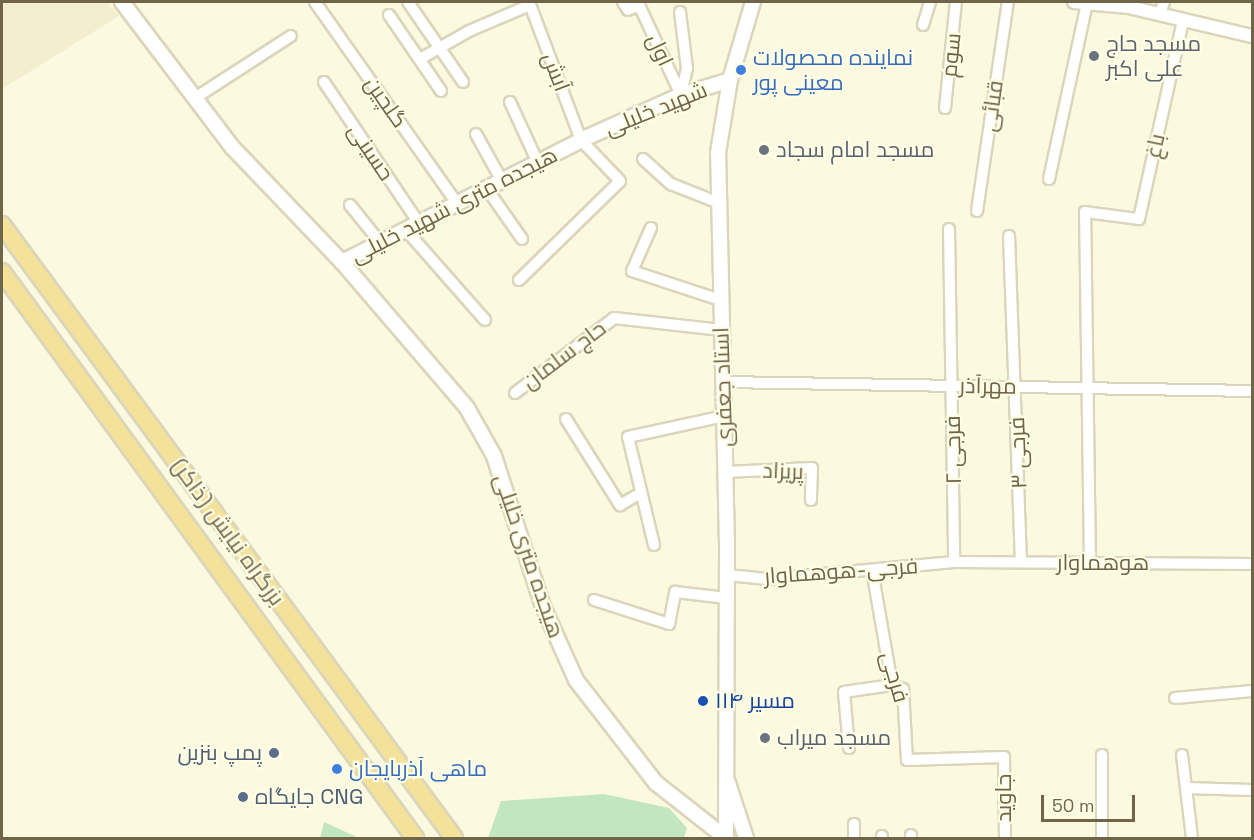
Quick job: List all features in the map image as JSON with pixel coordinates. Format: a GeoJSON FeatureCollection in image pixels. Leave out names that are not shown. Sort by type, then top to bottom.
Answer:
{"type":"FeatureCollection","features":[{"type":"Feature","properties":{"kind":"highway","name":"بزرگراه نیایش (ذاکر)"},"geometry":{"type":"LineString","coordinates":[[2,225],[454,838]]}},
{"type":"Feature","properties":{"kind":"highway","name":"بزرگراه نیایش (ذاکر)"},"geometry":{"type":"LineString","coordinates":[[2,272],[415,838]]}},
{"type":"Feature","properties":{"kind":"main road","name":"هیجده متری شهید خلیلی"},"geometry":{"type":"LineString","coordinates":[[122,2],[195,98],[268,188],[342,262],[581,140]]}},
{"type":"Feature","properties":{"kind":"main road","name":"استاد جعفری"},"geometry":{"type":"LineString","coordinates":[[726,838],[727,574],[718,153],[730,80],[753,2]]}},
{"type":"Feature","properties":{"kind":"main road","name":"شهید خلیلی"},"geometry":{"type":"LineString","coordinates":[[581,140],[681,95],[730,80]]}},
{"type":"Feature","properties":{"kind":"main road","name":"هیجده متری خلیلی"},"geometry":{"type":"LineString","coordinates":[[342,262],[473,417],[494,456],[542,604],[576,680],[656,783],[726,838]]}},
{"type":"Feature","properties":{"kind":"main road"},"geometry":{"type":"LineString","coordinates":[[725,776],[746,838]]}},
{"type":"Feature","properties":{"kind":"street","name":"گلچین"},"geometry":{"type":"LineString","coordinates":[[315,2],[457,204]]}},
{"type":"Feature","properties":{"kind":"street"},"geometry":{"type":"LineString","coordinates":[[408,2],[463,82]]}},
{"type":"Feature","properties":{"kind":"street","name":"اول"},"geometry":{"type":"LineString","coordinates":[[623,2],[628,10],[639,5],[681,95]]}},
{"type":"Feature","properties":{"kind":"street"},"geometry":{"type":"LineString","coordinates":[[923,26],[930,2]]}},
{"type":"Feature","properties":{"kind":"street","name":"سوم"},"geometry":{"type":"LineString","coordinates":[[945,108],[956,2]]}},
{"type":"Feature","properties":{"kind":"street","name":"قبائی"},"geometry":{"type":"LineString","coordinates":[[977,211],[1008,2]]}},
{"type":"Feature","properties":{"kind":"street"},"geometry":{"type":"LineString","coordinates":[[1049,178],[1080,2],[1101,3],[1160,14],[1252,36]]}},
{"type":"Feature","properties":{"kind":"street"},"geometry":{"type":"LineString","coordinates":[[1160,14],[1164,2]]}},
{"type":"Feature","properties":{"kind":"street","name":"آبش"},"geometry":{"type":"LineString","coordinates":[[420,59],[530,3],[581,140]]}},
{"type":"Feature","properties":{"kind":"street"},"geometry":{"type":"LineString","coordinates":[[680,12],[687,68],[681,95]]}},
{"type":"Feature","properties":{"kind":"street"},"geometry":{"type":"LineString","coordinates":[[390,15],[441,91]]}},
{"type":"Feature","properties":{"kind":"street","name":"باغ"},"geometry":{"type":"LineString","coordinates":[[1088,388],[1085,212],[1139,219],[1183,20]]}},
{"type":"Feature","properties":{"kind":"street"},"geometry":{"type":"LineString","coordinates":[[195,98],[291,36]]}},
{"type":"Feature","properties":{"kind":"street","name":"حسینی"},"geometry":{"type":"LineString","coordinates":[[324,82],[411,226],[485,320]]}},
{"type":"Feature","properties":{"kind":"street"},"geometry":{"type":"LineString","coordinates":[[510,102],[538,163]]}},
{"type":"Feature","properties":{"kind":"street"},"geometry":{"type":"LineString","coordinates":[[476,134],[502,181]]}},
{"type":"Feature","properties":{"kind":"street"},"geometry":{"type":"LineString","coordinates":[[519,280],[620,181],[581,140]]}},
{"type":"Feature","properties":{"kind":"street"},"geometry":{"type":"LineString","coordinates":[[643,159],[671,184],[719,203]]}},
{"type":"Feature","properties":{"kind":"street"},"geometry":{"type":"LineString","coordinates":[[487,189],[522,239]]}},
{"type":"Feature","properties":{"kind":"street"},"geometry":{"type":"LineString","coordinates":[[350,205],[380,241]]}},
{"type":"Feature","properties":{"kind":"street"},"geometry":{"type":"LineString","coordinates":[[651,228],[632,271],[720,300]]}},
{"type":"Feature","properties":{"kind":"street","name":"فرجی ۲"},"geometry":{"type":"LineString","coordinates":[[949,229],[954,562]]}},
{"type":"Feature","properties":{"kind":"street","name":"فرجی ۳"},"geometry":{"type":"LineString","coordinates":[[1009,236],[1021,562]]}},
{"type":"Feature","properties":{"kind":"street","name":"حاج سلمان"},"geometry":{"type":"LineString","coordinates":[[514,393],[614,318],[721,330]]}},
{"type":"Feature","properties":{"kind":"street","name":"مهرآذر"},"geometry":{"type":"LineString","coordinates":[[723,382],[1252,391]]}},
{"type":"Feature","properties":{"kind":"street"},"geometry":{"type":"LineString","coordinates":[[1088,388],[1090,563]]}},
{"type":"Feature","properties":{"kind":"street"},"geometry":{"type":"LineString","coordinates":[[654,545],[628,437],[724,416]]}},
{"type":"Feature","properties":{"kind":"street"},"geometry":{"type":"LineString","coordinates":[[566,419],[620,505],[642,493]]}},
{"type":"Feature","properties":{"kind":"street","name":"پریزاد"},"geometry":{"type":"LineString","coordinates":[[725,472],[812,468],[811,500]]}},
{"type":"Feature","properties":{"kind":"street","name":"هوهماوار"},"geometry":{"type":"LineString","coordinates":[[954,562],[1252,564]]}},
{"type":"Feature","properties":{"kind":"street","name":"فرجی-هوهماوار"},"geometry":{"type":"LineString","coordinates":[[727,574],[768,579],[954,562]]}},
{"type":"Feature","properties":{"kind":"street","name":"فرجی"},"geometry":{"type":"LineString","coordinates":[[872,570],[892,685],[903,689],[907,760],[1004,757]]}},
{"type":"Feature","properties":{"kind":"street"},"geometry":{"type":"LineString","coordinates":[[594,600],[669,624],[675,592],[727,598]]}},
{"type":"Feature","properties":{"kind":"street"},"geometry":{"type":"LineString","coordinates":[[849,748],[844,692],[892,685]]}},
{"type":"Feature","properties":{"kind":"street"},"geometry":{"type":"LineString","coordinates":[[1175,698],[1252,691]]}},
{"type":"Feature","properties":{"kind":"street"},"geometry":{"type":"LineString","coordinates":[[1182,755],[1192,838]]}},
{"type":"Feature","properties":{"kind":"street"},"geometry":{"type":"LineString","coordinates":[[1102,756],[1102,838]]}},
{"type":"Feature","properties":{"kind":"street","name":"جاوید"},"geometry":{"type":"LineString","coordinates":[[1004,757],[1005,838]]}},
{"type":"Feature","properties":{"kind":"street"},"geometry":{"type":"LineString","coordinates":[[1186,788],[1252,790]]}},
{"type":"Feature","properties":{"kind":"street"},"geometry":{"type":"LineString","coordinates":[[854,824],[854,838]]}},
{"type":"Feature","properties":{"kind":"shaded area"},"geometry":{"type":"Polygon","coordinates":[[[2,2],[107,2],[119,16],[2,89],[2,2]]]}},
{"type":"Feature","properties":{"kind":"green space"},"geometry":{"type":"Polygon","coordinates":[[[604,794],[669,808],[687,828],[684,838],[488,838],[501,801],[604,794]]]}},
{"type":"Feature","properties":{"kind":"green space"},"geometry":{"type":"Polygon","coordinates":[[[324,822],[359,838],[320,838],[324,822]]]}},
{"type":"Feature","properties":{"kind":"place","name":"مسجد حاج علی اکبر"},"geometry":{"type":"Point","coordinates":[1094,56]}},
{"type":"Feature","properties":{"kind":"place","name":"نماینده محصولات معینی پور"},"geometry":{"type":"Point","coordinates":[741,70]}},
{"type":"Feature","properties":{"kind":"place","name":"مسجد امام سجاد"},"geometry":{"type":"Point","coordinates":[764,150]}},
{"type":"Feature","properties":{"kind":"place","name":"مسیر ۱۱۴"},"geometry":{"type":"Point","coordinates":[703,701]}},
{"type":"Feature","properties":{"kind":"place","name":"مسجد میراب"},"geometry":{"type":"Point","coordinates":[765,738]}},
{"type":"Feature","properties":{"kind":"place","name":"پمپ بنزین"},"geometry":{"type":"Point","coordinates":[274,753]}},
{"type":"Feature","properties":{"kind":"place","name":"ماهی آذربایجان"},"geometry":{"type":"Point","coordinates":[337,769]}},
{"type":"Feature","properties":{"kind":"place","name":"جایگاه CNG"},"geometry":{"type":"Point","coordinates":[243,797]}}]}
